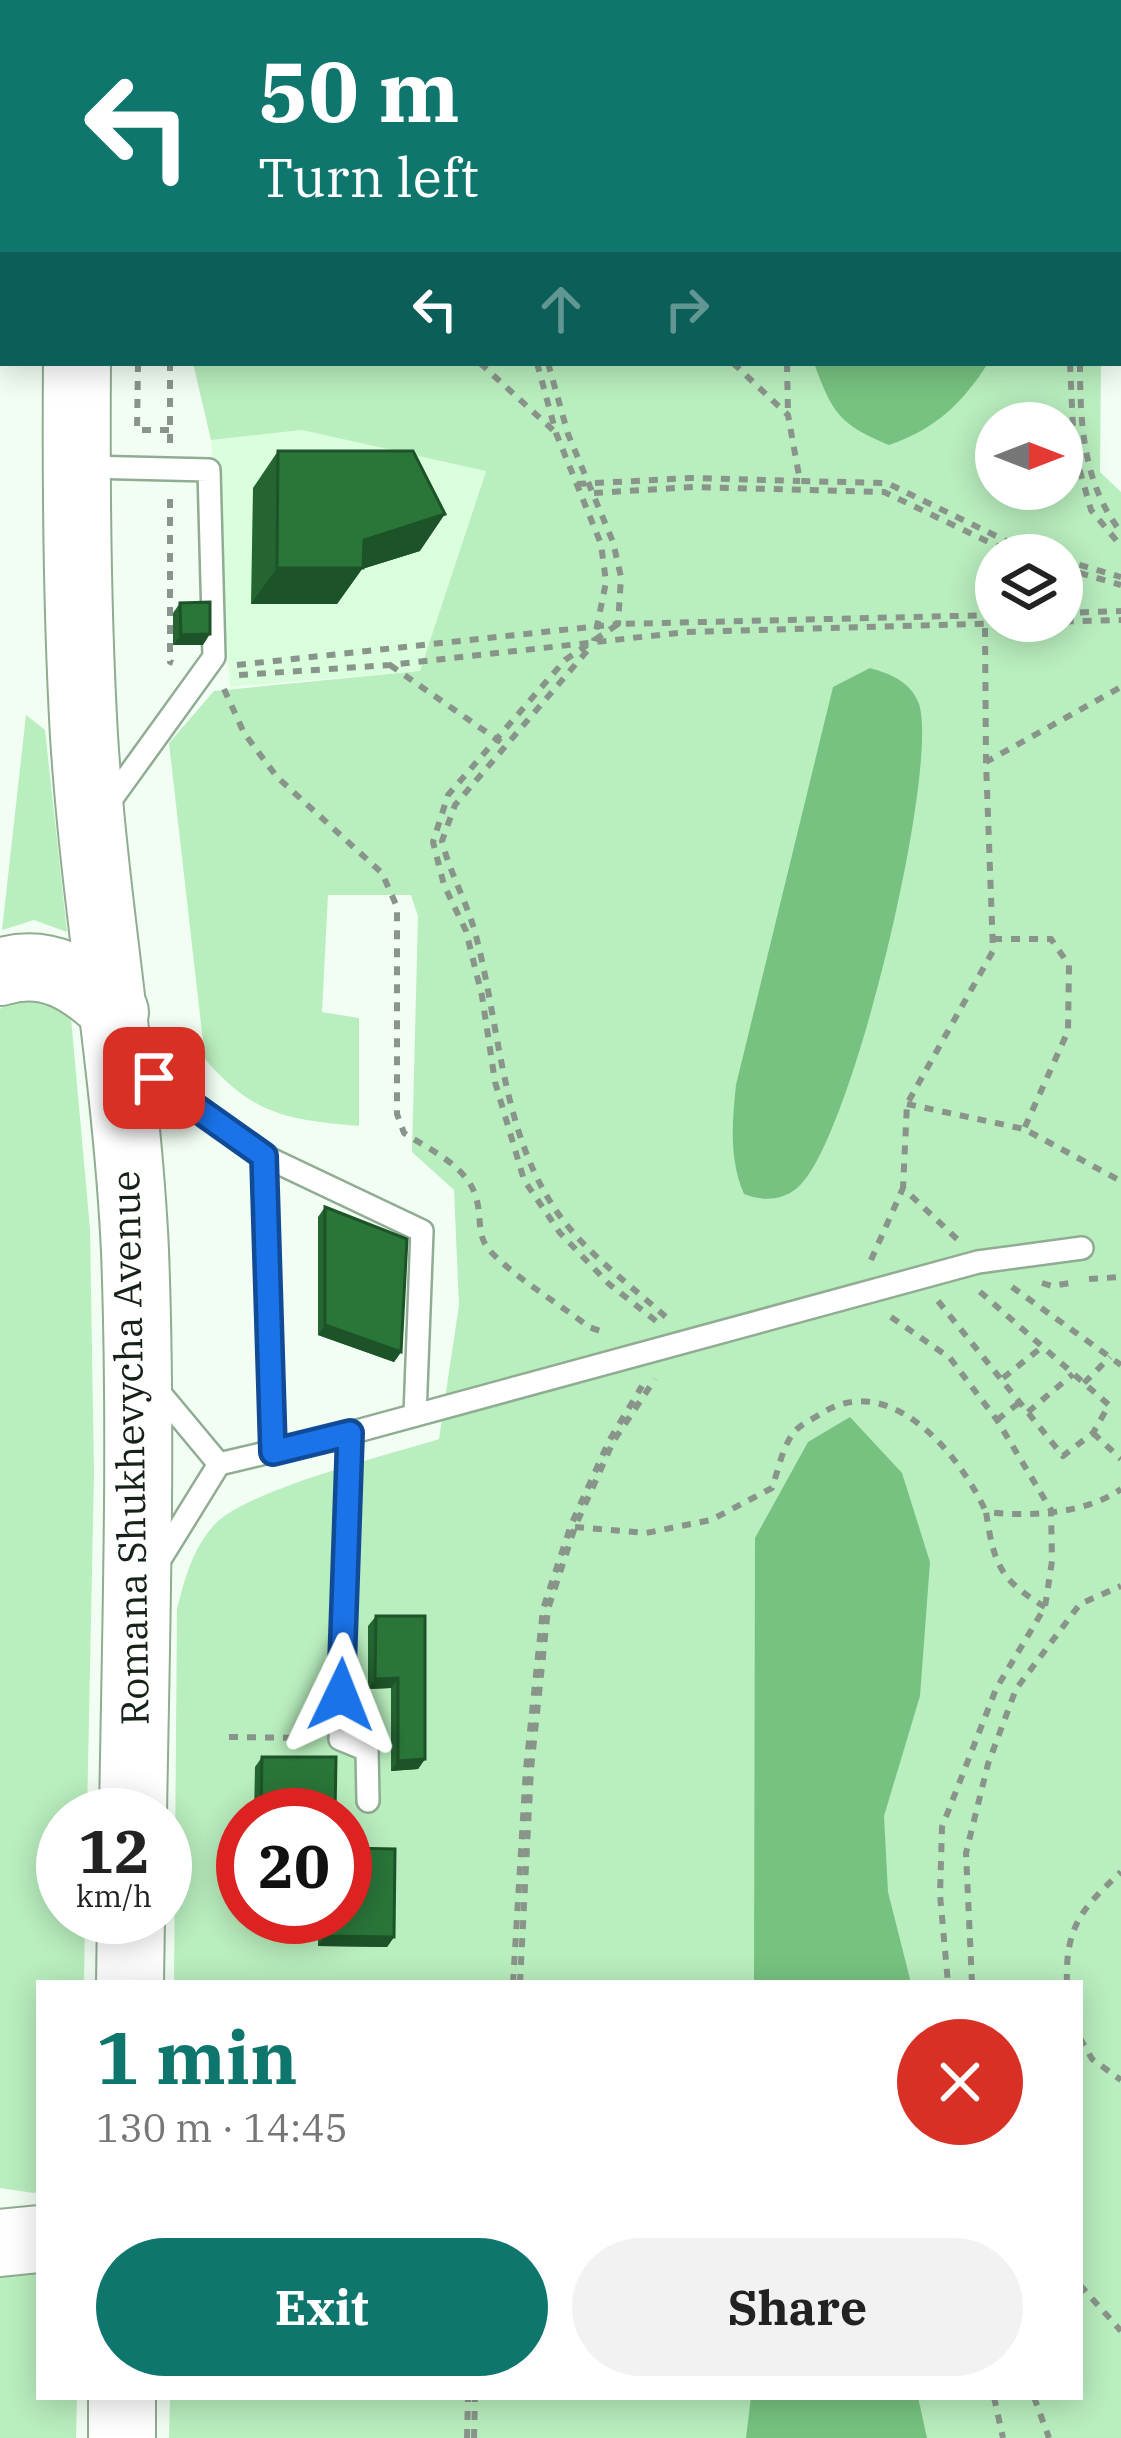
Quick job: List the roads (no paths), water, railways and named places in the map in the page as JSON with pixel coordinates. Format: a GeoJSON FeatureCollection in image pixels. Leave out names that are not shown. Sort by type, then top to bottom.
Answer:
{"type":"FeatureCollection","features":[{"type":"Feature","properties":{"kind":"main road","name":"Romana Shukhevycha Avenue"},"geometry":{"type":"LineString","coordinates":[[77,366],[84,738],[134,1251],[133,1788]]}},
{"type":"Feature","properties":{"kind":"main road"},"geometry":{"type":"LineString","coordinates":[[0,972],[20,965],[55,970],[86,984],[116,1030]]}},
{"type":"Feature","properties":{"kind":"main road"},"geometry":{"type":"LineString","coordinates":[[130,1980],[131,1944]]}},
{"type":"Feature","properties":{"kind":"main road"},"geometry":{"type":"LineString","coordinates":[[0,2243],[36,2239]]}},
{"type":"Feature","properties":{"kind":"main road"},"geometry":{"type":"LineString","coordinates":[[122,2400],[122,2438]]}},
{"type":"Feature","properties":{"kind":"lane"},"geometry":{"type":"LineString","coordinates":[[76,467],[209,470],[214,657],[94,824]]}},
{"type":"Feature","properties":{"kind":"lane"},"geometry":{"type":"LineString","coordinates":[[116,1030],[191,1107],[264,1156],[422,1232],[416,1415]]}},
{"type":"Feature","properties":{"kind":"lane"},"geometry":{"type":"LineString","coordinates":[[264,1156],[273,1452]]}},
{"type":"Feature","properties":{"kind":"lane"},"geometry":{"type":"LineString","coordinates":[[137,1597],[219,1464],[665,1350],[978,1262],[1082,1248]]}},
{"type":"Feature","properties":{"kind":"lane"},"geometry":{"type":"LineString","coordinates":[[135,1362],[219,1464]]}},
{"type":"Feature","properties":{"kind":"lane"},"geometry":{"type":"LineString","coordinates":[[350,1433],[340,1738],[367,1750],[368,1788]]}}]}
